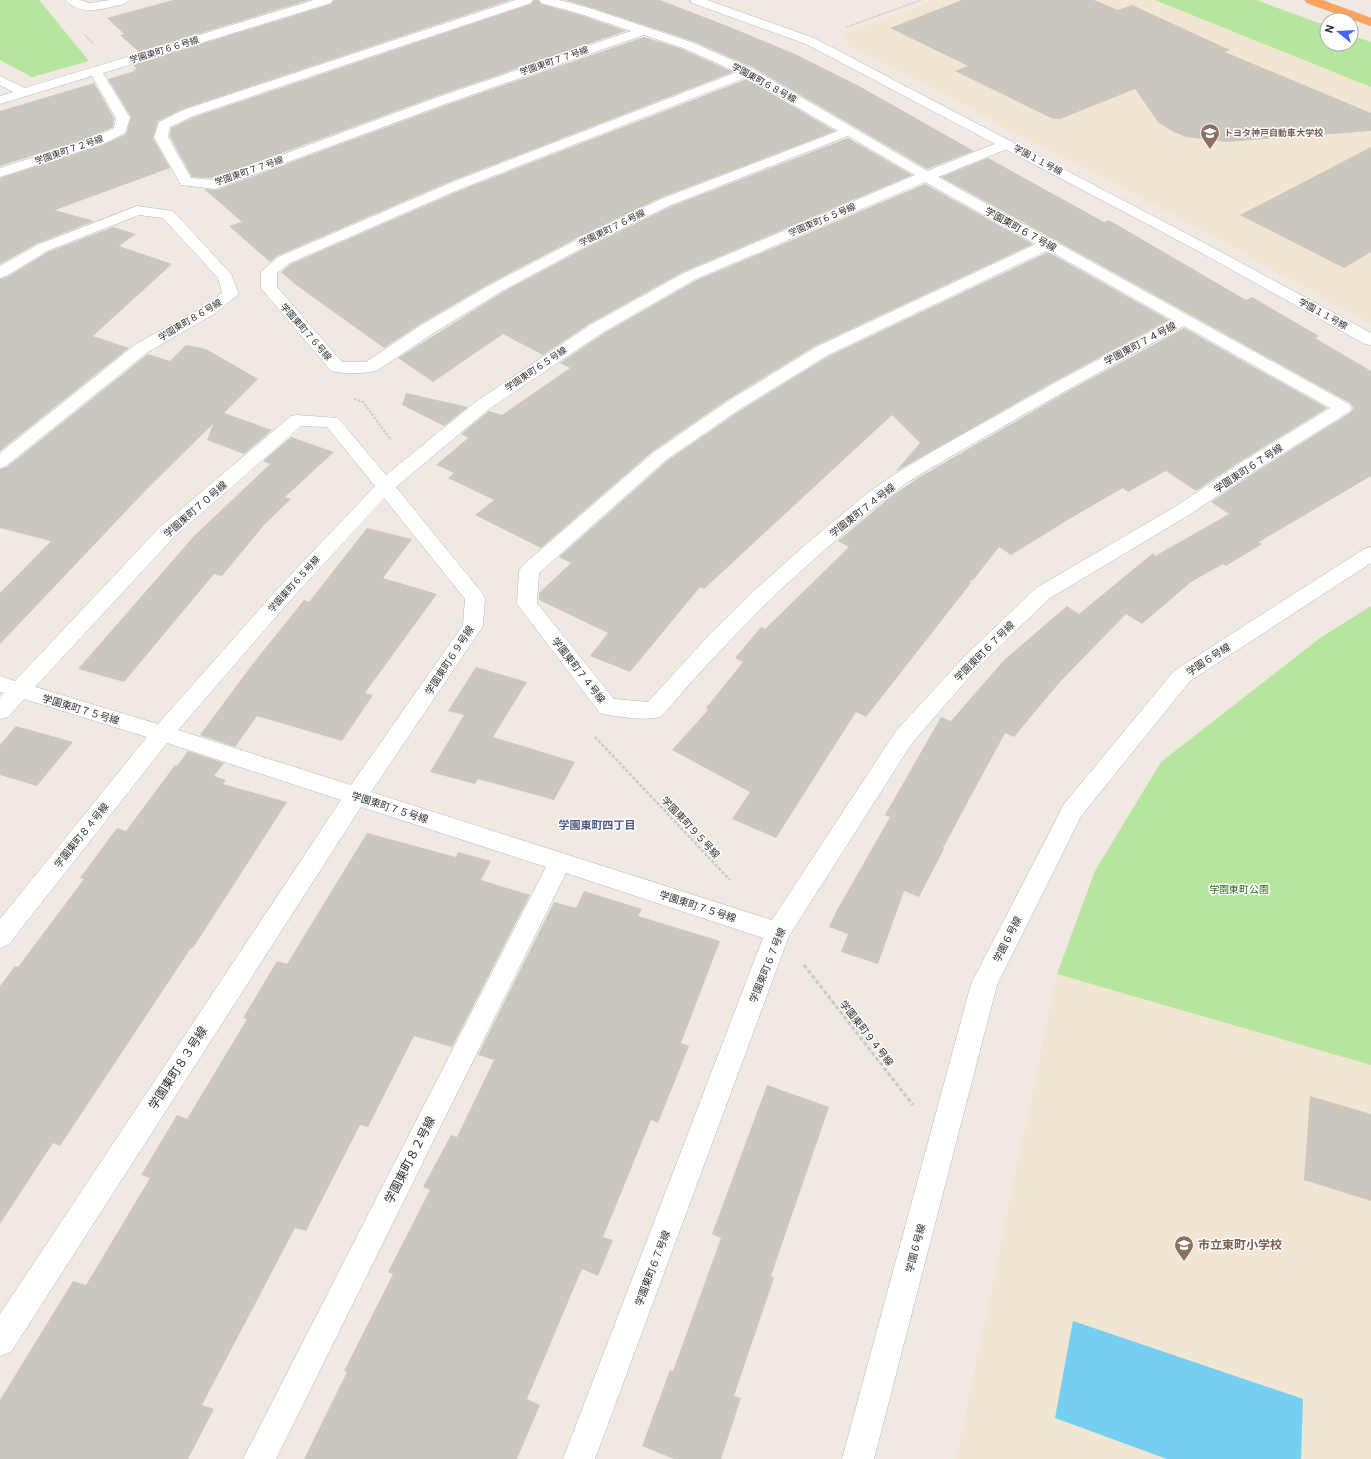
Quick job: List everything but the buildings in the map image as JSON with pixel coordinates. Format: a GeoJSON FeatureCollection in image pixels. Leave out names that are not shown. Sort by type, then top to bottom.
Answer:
{"type":"FeatureCollection","features":[{"type":"Feature","properties":{"kind":"highway"},"geometry":{"type":"LineString","coordinates":[[1311,0],[1371,22]]}},
{"type":"Feature","properties":{"kind":"street"},"geometry":{"type":"LineString","coordinates":[[72,0],[75,3],[97,8],[124,0]]}},
{"type":"Feature","properties":{"kind":"street","name":"学園東町６６号線"},"geometry":{"type":"LineString","coordinates":[[0,100],[327,0]]}},
{"type":"Feature","properties":{"kind":"street","name":"学園東町７７号線"},"geometry":{"type":"LineString","coordinates":[[527,0],[188,113],[164,125],[162,138],[186,182],[215,185],[443,100],[642,31]]}},
{"type":"Feature","properties":{"kind":"street","name":"学園東町６８号線"},"geometry":{"type":"LineString","coordinates":[[545,0],[585,11],[687,45],[748,72],[926,176]]}},
{"type":"Feature","properties":{"kind":"street","name":"学園１１号線"},"geometry":{"type":"LineString","coordinates":[[696,0],[810,41],[1199,246],[1371,340]]}},
{"type":"Feature","properties":{"kind":"street","name":"学園東町７２号線"},"geometry":{"type":"LineString","coordinates":[[0,173],[98,141],[120,130],[122,118],[96,71]]}},
{"type":"Feature","properties":{"kind":"street","name":"学園東町７６号線"},"geometry":{"type":"LineString","coordinates":[[748,72],[455,186],[284,260],[269,272],[269,288],[337,367],[370,367],[429,328],[496,288],[582,242],[666,202],[850,131]]}},
{"type":"Feature","properties":{"kind":"street"},"geometry":{"type":"LineString","coordinates":[[0,80],[25,93]]}},
{"type":"Feature","properties":{"kind":"street","name":"学園東町６５号線"},"geometry":{"type":"LineString","coordinates":[[162,734],[288,590],[385,486],[483,405],[596,329],[690,276],[926,176],[1007,144]]}},
{"type":"Feature","properties":{"kind":"street","name":"学園東町６７号線"},"geometry":{"type":"LineString","coordinates":[[579,1459],[778,932],[904,737],[971,662],[1043,592],[1185,509],[1249,466],[1343,408],[926,176]]}},
{"type":"Feature","properties":{"kind":"street","name":"学園東町８６号線"},"geometry":{"type":"LineString","coordinates":[[0,273],[42,248],[137,210],[168,214],[225,277],[231,294],[208,311],[142,348],[0,462]]}},
{"type":"Feature","properties":{"kind":"street","name":"学園東町７４号線"},"geometry":{"type":"LineString","coordinates":[[1048,244],[822,351],[734,405],[660,456],[529,572],[527,604],[608,707],[653,712],[685,674],[745,611],[816,546],[877,495],[934,458],[1002,419],[1184,320]]}},
{"type":"Feature","properties":{"kind":"street","name":"学園東町７０号線"},"geometry":{"type":"LineString","coordinates":[[0,711],[10,687],[166,533],[297,420],[332,422],[385,486]]}},
{"type":"Feature","properties":{"kind":"street","name":"学園東町６９号線"},"geometry":{"type":"LineString","coordinates":[[356,796],[473,626],[475,598],[385,486]]}},
{"type":"Feature","properties":{"kind":"street","name":"学園６号線"},"geometry":{"type":"LineString","coordinates":[[858,1459],[984,984],[1072,810],[1182,676],[1371,554]]}},
{"type":"Feature","properties":{"kind":"street","name":"学園東町７５号線"},"geometry":{"type":"LineString","coordinates":[[10,687],[162,734],[778,932]]}},
{"type":"Feature","properties":{"kind":"street","name":"学園東町８４号線"},"geometry":{"type":"LineString","coordinates":[[0,937],[162,734]]}},
{"type":"Feature","properties":{"kind":"street","name":"学園東町８３号線"},"geometry":{"type":"LineString","coordinates":[[0,1341],[356,796]]}},
{"type":"Feature","properties":{"kind":"street","name":"学園東町８２号線"},"geometry":{"type":"LineString","coordinates":[[259,1459],[560,862]]}},
{"type":"Feature","properties":{"kind":"path"},"geometry":{"type":"LineString","coordinates":[[810,41],[922,0]]}},
{"type":"Feature","properties":{"kind":"path","name":"学園東町９５号線"},"geometry":{"type":"LineString","coordinates":[[592,734],[730,881]]}},
{"type":"Feature","properties":{"kind":"path","name":"学園東町９４号線"},"geometry":{"type":"LineString","coordinates":[[778,932],[943,1143]]}},
{"type":"Feature","properties":{"kind":"shaded area","name":"トヨタ神戸自動車大学校"},"geometry":{"type":"Polygon","coordinates":[[[936,0],[1182,0],[1371,79],[1371,324],[1183,220],[843,42],[847,32],[936,0]]]}},
{"type":"Feature","properties":{"kind":"shaded area","name":"市立東町小学校"},"geometry":{"type":"Polygon","coordinates":[[[1057,974],[1371,1065],[1371,1459],[956,1459],[1057,974]]]}},
{"type":"Feature","properties":{"kind":"green space"},"geometry":{"type":"Polygon","coordinates":[[[0,0],[39,0],[89,61],[32,77],[0,60],[0,0]]]}},
{"type":"Feature","properties":{"kind":"green space"},"geometry":{"type":"Polygon","coordinates":[[[1155,0],[1256,0],[1319,23],[1319,52],[1359,52],[1359,38],[1371,42],[1371,87],[1155,0]]]}},
{"type":"Feature","properties":{"kind":"green space","name":"学園東町公園"},"geometry":{"type":"Polygon","coordinates":[[[1371,606],[1371,1065],[1057,974],[1095,871],[1161,762],[1320,638],[1371,606]]]}},
{"type":"Feature","properties":{"kind":"water"},"geometry":{"type":"Polygon","coordinates":[[[1073,1321],[1303,1399],[1301,1459],[1167,1459],[1055,1418],[1073,1321]]]}},
{"type":"Feature","properties":{"kind":"place","name":"トヨタ神戸自動車大学校"},"geometry":{"type":"Point","coordinates":[1210,150]}},
{"type":"Feature","properties":{"kind":"place","name":"市立東町小学校"},"geometry":{"type":"Point","coordinates":[1184,1262]}},
{"type":"Feature","properties":{"kind":"district","name":"学園東町四丁目"},"geometry":{"type":"Point","coordinates":[597,825]}}]}
